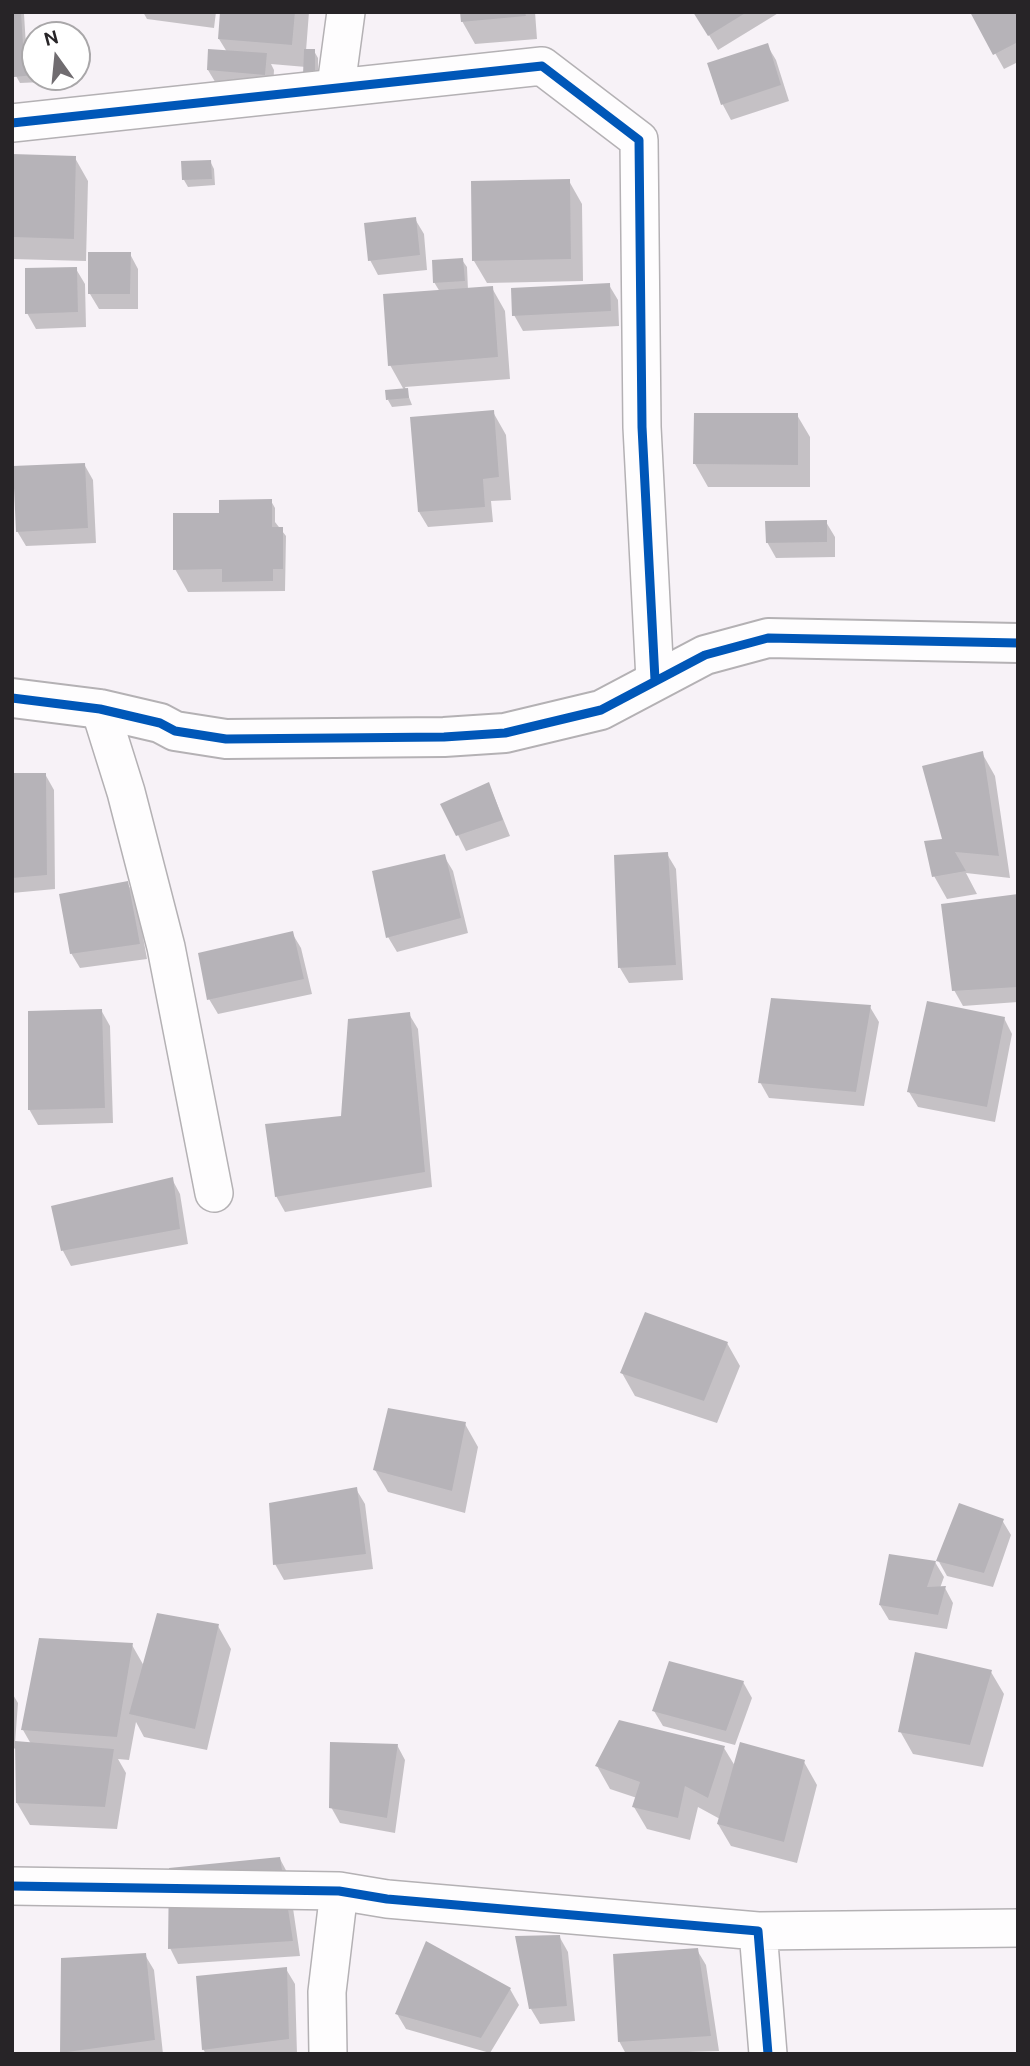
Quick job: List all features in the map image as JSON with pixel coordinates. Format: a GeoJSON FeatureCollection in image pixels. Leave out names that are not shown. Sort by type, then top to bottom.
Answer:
{"type":"FeatureCollection","features":[{"type":"Feature","properties":{"kind":"street"},"geometry":{"type":"LineString","coordinates":[[336,86],[346,12]]}},
{"type":"Feature","properties":{"kind":"street"},"geometry":{"type":"LineString","coordinates":[[12,123],[336,86],[542,66],[639,140],[642,427],[655,680]]}},
{"type":"Feature","properties":{"kind":"street"},"geometry":{"type":"LineString","coordinates":[[12,698],[100,709],[160,723],[176,731],[226,739],[444,737],[505,733],[601,710],[705,656],[768,638],[1018,643]]}},
{"type":"Feature","properties":{"kind":"street"},"geometry":{"type":"LineString","coordinates":[[100,709],[126,792],[166,947],[214,1193]]}},
{"type":"Feature","properties":{"kind":"street"},"geometry":{"type":"LineString","coordinates":[[12,1886],[339,1891],[387,1899],[758,1931],[1018,1928]]}},
{"type":"Feature","properties":{"kind":"street"},"geometry":{"type":"LineString","coordinates":[[328,2054],[327,1992],[339,1891]]}},
{"type":"Feature","properties":{"kind":"street"},"geometry":{"type":"LineString","coordinates":[[758,1931],[768,2054]]}},
{"type":"Feature","properties":{"kind":"building"},"geometry":{"type":"Polygon","coordinates":[[[12,12],[21,12],[21,76],[14,77],[12,12]]]}},
{"type":"Feature","properties":{"kind":"building"},"geometry":{"type":"Polygon","coordinates":[[[220,12],[295,12],[292,45],[218,39],[220,12]]]}},
{"type":"Feature","properties":{"kind":"building"},"geometry":{"type":"Polygon","coordinates":[[[460,12],[525,12],[526,16],[461,22],[460,12]]]}},
{"type":"Feature","properties":{"kind":"building"},"geometry":{"type":"Polygon","coordinates":[[[693,12],[747,12],[708,36],[693,12]]]}},
{"type":"Feature","properties":{"kind":"building"},"geometry":{"type":"Polygon","coordinates":[[[970,12],[1018,12],[1018,42],[993,55],[970,12]]]}},
{"type":"Feature","properties":{"kind":"building"},"geometry":{"type":"Polygon","coordinates":[[[768,43],[781,85],[721,105],[707,63],[768,43]]]}},
{"type":"Feature","properties":{"kind":"building"},"geometry":{"type":"Polygon","coordinates":[[[208,49],[267,53],[265,75],[207,70],[208,49]]]}},
{"type":"Feature","properties":{"kind":"building"},"geometry":{"type":"Polygon","coordinates":[[[304,49],[315,49],[315,76],[303,75],[304,49]]]}},
{"type":"Feature","properties":{"kind":"building"},"geometry":{"type":"Polygon","coordinates":[[[12,154],[76,156],[74,239],[12,237],[12,154]]]}},
{"type":"Feature","properties":{"kind":"building"},"geometry":{"type":"Polygon","coordinates":[[[211,160],[212,179],[182,180],[181,161],[211,160]]]}},
{"type":"Feature","properties":{"kind":"building"},"geometry":{"type":"Polygon","coordinates":[[[570,179],[571,259],[472,261],[471,181],[570,179]]]}},
{"type":"Feature","properties":{"kind":"building"},"geometry":{"type":"Polygon","coordinates":[[[416,217],[420,255],[368,261],[364,223],[416,217]]]}},
{"type":"Feature","properties":{"kind":"building"},"geometry":{"type":"Polygon","coordinates":[[[88,252],[131,252],[130,294],[88,294],[88,252]]]}},
{"type":"Feature","properties":{"kind":"building"},"geometry":{"type":"Polygon","coordinates":[[[463,258],[465,281],[433,283],[432,260],[463,258]]]}},
{"type":"Feature","properties":{"kind":"building"},"geometry":{"type":"Polygon","coordinates":[[[77,267],[78,312],[25,314],[25,268],[77,267]]]}},
{"type":"Feature","properties":{"kind":"building"},"geometry":{"type":"Polygon","coordinates":[[[610,283],[611,311],[512,316],[511,288],[610,283]]]}},
{"type":"Feature","properties":{"kind":"building"},"geometry":{"type":"Polygon","coordinates":[[[493,286],[498,357],[388,366],[383,294],[493,286]]]}},
{"type":"Feature","properties":{"kind":"building"},"geometry":{"type":"Polygon","coordinates":[[[408,388],[409,398],[386,400],[385,390],[408,388]]]}},
{"type":"Feature","properties":{"kind":"building"},"geometry":{"type":"Polygon","coordinates":[[[494,410],[499,477],[483,479],[485,507],[418,512],[410,417],[494,410]]]}},
{"type":"Feature","properties":{"kind":"building"},"geometry":{"type":"Polygon","coordinates":[[[694,413],[798,413],[798,465],[693,464],[694,413]]]}},
{"type":"Feature","properties":{"kind":"building"},"geometry":{"type":"Polygon","coordinates":[[[85,463],[88,528],[16,532],[13,466],[85,463]]]}},
{"type":"Feature","properties":{"kind":"building"},"geometry":{"type":"Polygon","coordinates":[[[272,499],[272,527],[283,527],[283,569],[273,569],[273,581],[222,582],[222,569],[173,570],[173,513],[219,513],[219,500],[272,499]]]}},
{"type":"Feature","properties":{"kind":"building"},"geometry":{"type":"Polygon","coordinates":[[[827,520],[827,542],[766,543],[765,521],[827,520]]]}},
{"type":"Feature","properties":{"kind":"building"},"geometry":{"type":"Polygon","coordinates":[[[983,751],[999,856],[955,852],[966,871],[932,877],[924,841],[942,839],[922,766],[983,751]]]}},
{"type":"Feature","properties":{"kind":"building"},"geometry":{"type":"Polygon","coordinates":[[[12,773],[46,773],[47,875],[12,878],[12,773]]]}},
{"type":"Feature","properties":{"kind":"building"},"geometry":{"type":"Polygon","coordinates":[[[489,782],[503,820],[456,836],[440,804],[489,782]]]}},
{"type":"Feature","properties":{"kind":"building"},"geometry":{"type":"Polygon","coordinates":[[[668,852],[676,965],[618,968],[614,855],[668,852]]]}},
{"type":"Feature","properties":{"kind":"building"},"geometry":{"type":"Polygon","coordinates":[[[445,854],[461,918],[386,938],[372,871],[445,854]]]}},
{"type":"Feature","properties":{"kind":"building"},"geometry":{"type":"Polygon","coordinates":[[[128,881],[140,944],[70,954],[59,894],[128,881]]]}},
{"type":"Feature","properties":{"kind":"building"},"geometry":{"type":"Polygon","coordinates":[[[1018,894],[1018,987],[952,991],[941,904],[1018,894]]]}},
{"type":"Feature","properties":{"kind":"building"},"geometry":{"type":"Polygon","coordinates":[[[293,931],[304,979],[207,1000],[198,953],[293,931]]]}},
{"type":"Feature","properties":{"kind":"building"},"geometry":{"type":"Polygon","coordinates":[[[771,998],[871,1005],[856,1092],[758,1083],[771,998]]]}},
{"type":"Feature","properties":{"kind":"building"},"geometry":{"type":"Polygon","coordinates":[[[927,1001],[1005,1017],[987,1107],[907,1092],[927,1001]]]}},
{"type":"Feature","properties":{"kind":"building"},"geometry":{"type":"Polygon","coordinates":[[[102,1009],[105,1108],[28,1110],[28,1011],[102,1009]]]}},
{"type":"Feature","properties":{"kind":"building"},"geometry":{"type":"Polygon","coordinates":[[[410,1012],[425,1172],[275,1197],[265,1124],[341,1116],[348,1019],[410,1012]]]}},
{"type":"Feature","properties":{"kind":"building"},"geometry":{"type":"Polygon","coordinates":[[[173,1177],[180,1229],[61,1251],[51,1206],[173,1177]]]}},
{"type":"Feature","properties":{"kind":"building"},"geometry":{"type":"Polygon","coordinates":[[[645,1312],[728,1342],[704,1401],[620,1373],[645,1312]]]}},
{"type":"Feature","properties":{"kind":"building"},"geometry":{"type":"Polygon","coordinates":[[[388,1408],[466,1422],[452,1491],[373,1470],[388,1408]]]}},
{"type":"Feature","properties":{"kind":"building"},"geometry":{"type":"Polygon","coordinates":[[[357,1487],[366,1554],[273,1565],[269,1503],[357,1487]]]}},
{"type":"Feature","properties":{"kind":"building"},"geometry":{"type":"Polygon","coordinates":[[[959,1503],[1004,1519],[984,1573],[936,1561],[959,1503]]]}},
{"type":"Feature","properties":{"kind":"building"},"geometry":{"type":"Polygon","coordinates":[[[889,1554],[936,1561],[927,1587],[946,1586],[938,1615],[879,1605],[889,1554]]]}},
{"type":"Feature","properties":{"kind":"building"},"geometry":{"type":"Polygon","coordinates":[[[157,1613],[219,1624],[195,1729],[129,1714],[157,1613]]]}},
{"type":"Feature","properties":{"kind":"building"},"geometry":{"type":"Polygon","coordinates":[[[39,1638],[133,1643],[117,1737],[21,1730],[39,1638]]]}},
{"type":"Feature","properties":{"kind":"building"},"geometry":{"type":"Polygon","coordinates":[[[915,1652],[992,1670],[970,1745],[898,1732],[915,1652]]]}},
{"type":"Feature","properties":{"kind":"building"},"geometry":{"type":"Polygon","coordinates":[[[669,1661],[744,1681],[726,1731],[652,1711],[669,1661]]]}},
{"type":"Feature","properties":{"kind":"building"},"geometry":{"type":"Polygon","coordinates":[[[619,1720],[725,1746],[708,1798],[685,1786],[678,1818],[632,1807],[640,1782],[595,1766],[619,1720]]]}},
{"type":"Feature","properties":{"kind":"building"},"geometry":{"type":"Polygon","coordinates":[[[15,1741],[114,1749],[105,1807],[16,1803],[15,1741]]]}},
{"type":"Feature","properties":{"kind":"building"},"geometry":{"type":"Polygon","coordinates":[[[330,1742],[398,1744],[387,1818],[329,1808],[330,1742]]]}},
{"type":"Feature","properties":{"kind":"building"},"geometry":{"type":"Polygon","coordinates":[[[740,1742],[805,1760],[784,1842],[717,1824],[740,1742]]]}},
{"type":"Feature","properties":{"kind":"building"},"geometry":{"type":"Polygon","coordinates":[[[280,1857],[293,1941],[168,1949],[169,1868],[280,1857]]]}},
{"type":"Feature","properties":{"kind":"building"},"geometry":{"type":"Polygon","coordinates":[[[560,1935],[567,2006],[529,2009],[515,1936],[560,1935]]]}},
{"type":"Feature","properties":{"kind":"building"},"geometry":{"type":"Polygon","coordinates":[[[426,1941],[511,1988],[481,2038],[395,2014],[426,1941]]]}},
{"type":"Feature","properties":{"kind":"building"},"geometry":{"type":"Polygon","coordinates":[[[698,1948],[711,2036],[618,2042],[613,1954],[698,1948]]]}},
{"type":"Feature","properties":{"kind":"building"},"geometry":{"type":"Polygon","coordinates":[[[146,1953],[155,2040],[60,2053],[61,1958],[146,1953]]]}},
{"type":"Feature","properties":{"kind":"building"},"geometry":{"type":"Polygon","coordinates":[[[287,1967],[289,2039],[202,2050],[196,1976],[287,1967]]]}},
{"type":"Feature","properties":{"kind":"cycle path"},"geometry":{"type":"LineString","coordinates":[[12,123],[542,66],[639,140],[642,427],[655,680]]}},
{"type":"Feature","properties":{"kind":"cycle path"},"geometry":{"type":"LineString","coordinates":[[12,698],[100,709],[160,723],[175,731],[226,739],[444,737],[505,733],[601,710],[705,655],[768,638],[1018,643]]}},
{"type":"Feature","properties":{"kind":"cycle path"},"geometry":{"type":"LineString","coordinates":[[12,1886],[339,1891],[387,1899],[758,1931],[768,2054]]}}]}
